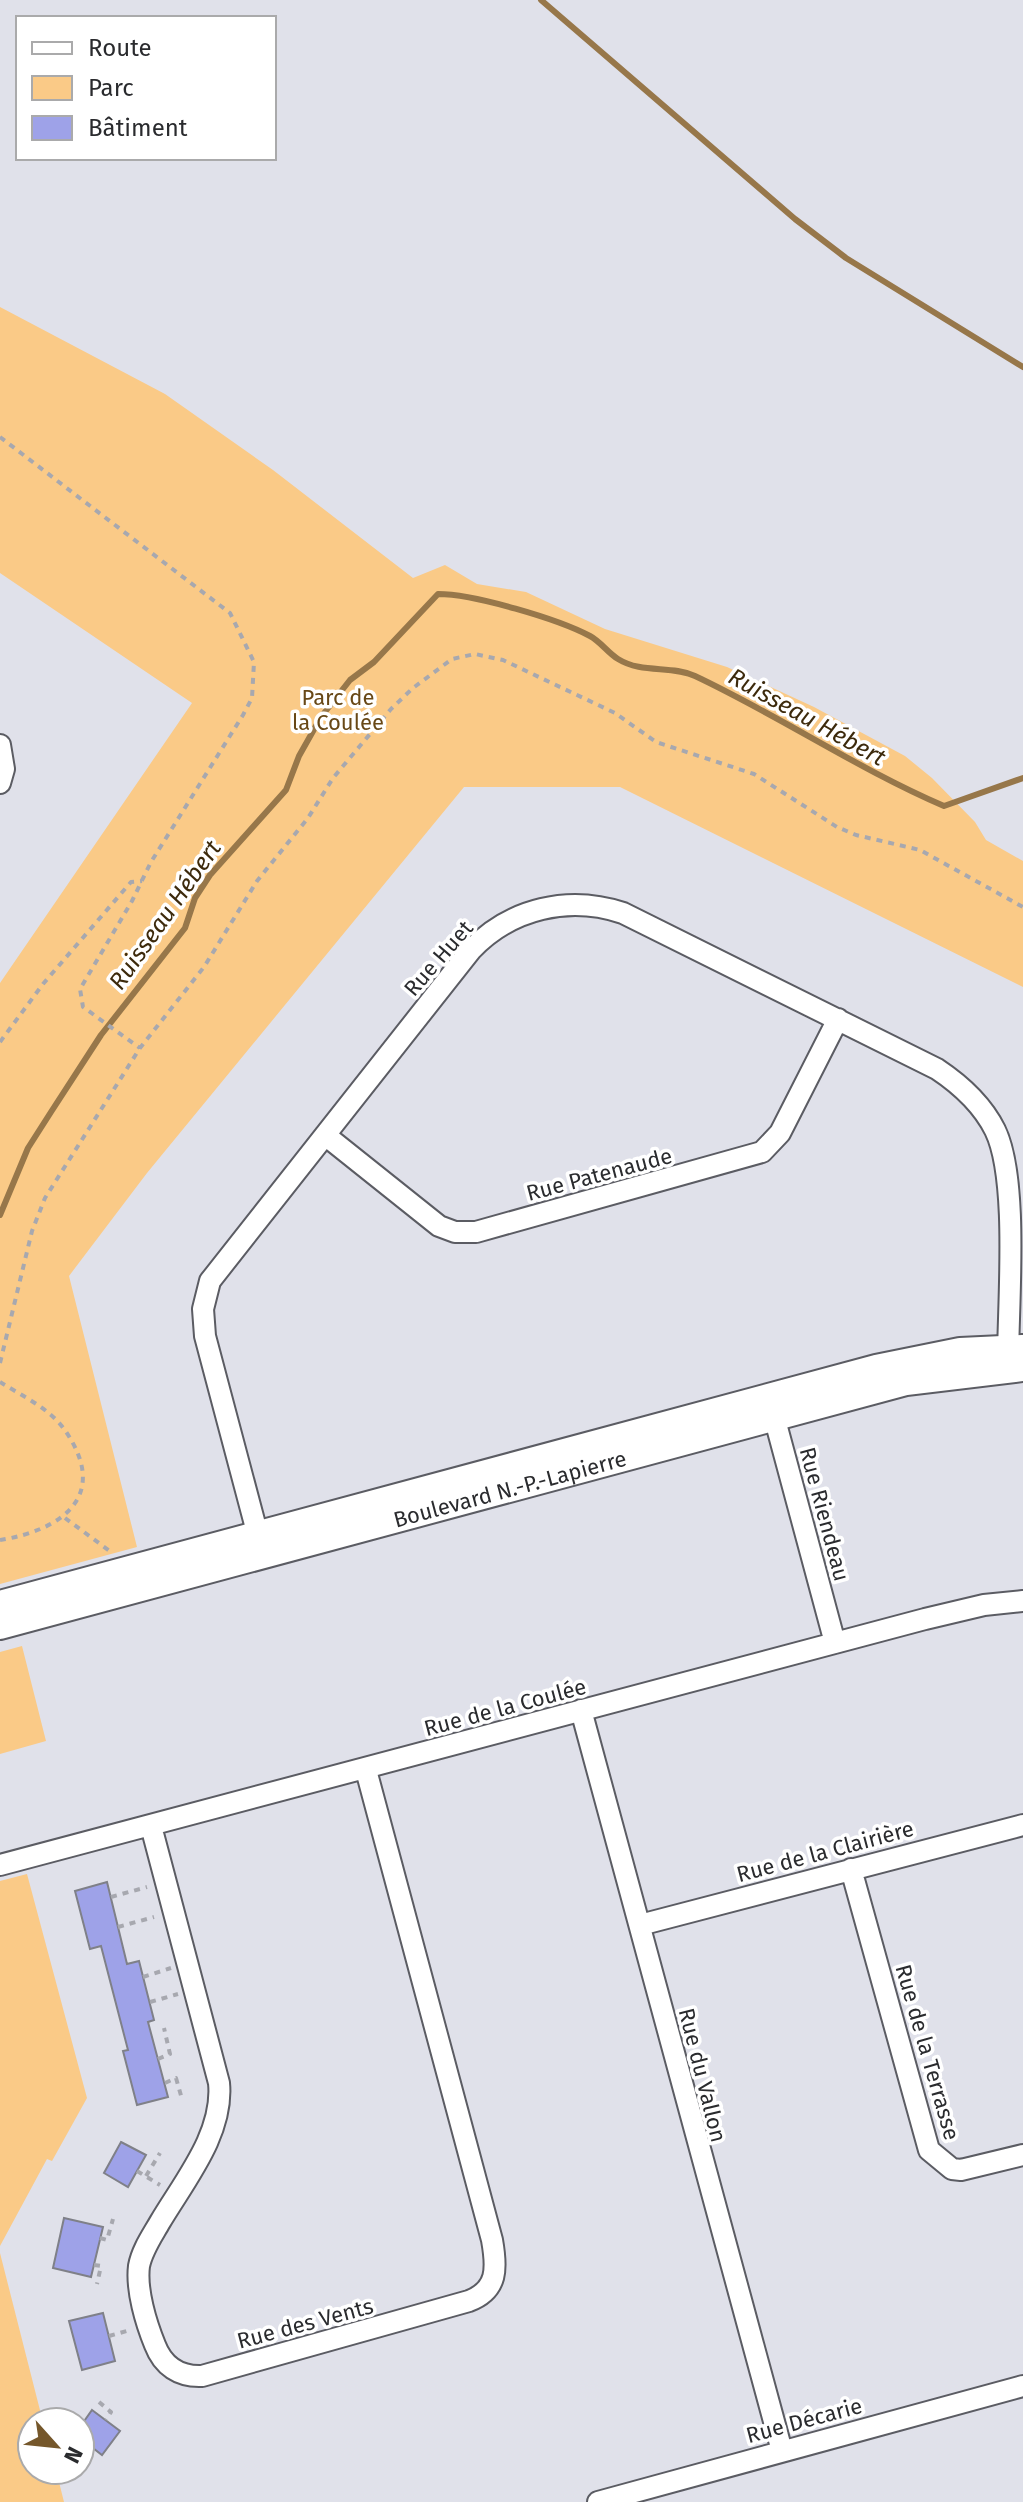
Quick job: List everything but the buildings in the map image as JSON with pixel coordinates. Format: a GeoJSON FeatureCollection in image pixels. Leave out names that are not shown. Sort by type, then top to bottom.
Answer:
{"type":"FeatureCollection","features":[{"type":"Feature","properties":{"kind":"street"},"geometry":{"type":"LineString","coordinates":[[0,745],[4,769],[0,783]]}},
{"type":"Feature","properties":{"kind":"street","name":"Rue Huet"},"geometry":{"type":"LineString","coordinates":[[260,1545],[205,1336],[204,1300],[216,1271],[480,941],[497,928],[547,907],[597,905],[623,913],[838,1019],[953,1080],[983,1110],[996,1133],[1008,1187],[1015,1358]]}},
{"type":"Feature","properties":{"kind":"street","name":"Rue Patenaude"},"geometry":{"type":"LineString","coordinates":[[325,1135],[439,1226],[455,1232],[476,1232],[762,1152],[780,1133],[838,1019]]}},
{"type":"Feature","properties":{"kind":"street","name":"Boulevard N.-P.-Lapierre"},"geometry":{"type":"LineString","coordinates":[[0,1604],[260,1545],[772,1408],[1015,1358]]}},
{"type":"Feature","properties":{"kind":"street","name":"Rue Riendeau"},"geometry":{"type":"LineString","coordinates":[[772,1408],[835,1643]]}},
{"type":"Feature","properties":{"kind":"street","name":"Boulevard N.-P.-Lapierre"},"geometry":{"type":"LineString","coordinates":[[0,1626],[260,1545]]}},
{"type":"Feature","properties":{"kind":"street","name":"Rue de la Coulée"},"geometry":{"type":"LineString","coordinates":[[0,1865],[835,1643],[971,1608],[1023,1601]]}},
{"type":"Feature","properties":{"kind":"street","name":"Rue du Vallon"},"geometry":{"type":"LineString","coordinates":[[581,1710],[691,2125],[782,2451]]}},
{"type":"Feature","properties":{"kind":"street","name":"Rue des Vents"},"geometry":{"type":"LineString","coordinates":[[151,1826],[219,2083],[220,2106],[211,2133],[146,2246],[139,2276],[147,2321],[160,2356],[166,2365],[186,2375],[202,2376],[469,2301],[484,2293],[496,2275],[488,2226],[366,1770]]}},
{"type":"Feature","properties":{"kind":"street","name":"Rue de la Clairière"},"geometry":{"type":"LineString","coordinates":[[640,1925],[1023,1825]]}},
{"type":"Feature","properties":{"kind":"street","name":"Rue de la Terrasse"},"geometry":{"type":"LineString","coordinates":[[851,1869],[929,2150],[952,2169],[961,2170],[1023,2155]]}},
{"type":"Feature","properties":{"kind":"street","name":"Rue Décarie"},"geometry":{"type":"LineString","coordinates":[[598,2502],[1023,2386]]}},
{"type":"Feature","properties":{"kind":"path"},"geometry":{"type":"LineString","coordinates":[[0,437],[230,613],[254,662],[252,698],[80,989],[80,1002],[90,1013],[140,1048]]}},
{"type":"Feature","properties":{"kind":"path"},"geometry":{"type":"LineString","coordinates":[[0,1363],[32,1231],[45,1198],[140,1048],[204,967],[262,873],[352,756],[413,688],[463,655],[488,655],[521,668],[615,713],[656,742],[754,774],[837,827],[856,835],[920,850],[1023,907]]}},
{"type":"Feature","properties":{"kind":"path"},"geometry":{"type":"LineString","coordinates":[[0,1042],[43,984],[131,882],[142,881]]}},
{"type":"Feature","properties":{"kind":"path"},"geometry":{"type":"LineString","coordinates":[[0,1382],[58,1422],[69,1438],[83,1480],[80,1496],[65,1518],[37,1532],[0,1540]]}},
{"type":"Feature","properties":{"kind":"path"},"geometry":{"type":"LineString","coordinates":[[65,1518],[115,1555]]}},
{"type":"Feature","properties":{"kind":"path"},"geometry":{"type":"LineString","coordinates":[[111,1897],[165,1881]]}},
{"type":"Feature","properties":{"kind":"path"},"geometry":{"type":"LineString","coordinates":[[118,1927],[173,1912]]}},
{"type":"Feature","properties":{"kind":"path"},"geometry":{"type":"LineString","coordinates":[[143,1977],[187,1964]]}},
{"type":"Feature","properties":{"kind":"path"},"geometry":{"type":"LineString","coordinates":[[150,2002],[194,1990]]}},
{"type":"Feature","properties":{"kind":"path"},"geometry":{"type":"LineString","coordinates":[[158,2059],[170,2054],[164,2028]]}},
{"type":"Feature","properties":{"kind":"path"},"geometry":{"type":"LineString","coordinates":[[165,2083],[176,2078],[182,2099]]}},
{"type":"Feature","properties":{"kind":"path"},"geometry":{"type":"LineString","coordinates":[[146,2176],[160,2153]]}},
{"type":"Feature","properties":{"kind":"path"},"geometry":{"type":"LineString","coordinates":[[137,2171],[176,2195]]}},
{"type":"Feature","properties":{"kind":"path"},"geometry":{"type":"LineString","coordinates":[[100,2238],[107,2240],[113,2219]]}},
{"type":"Feature","properties":{"kind":"path"},"geometry":{"type":"LineString","coordinates":[[94,2265],[101,2266],[97,2284]]}},
{"type":"Feature","properties":{"kind":"path"},"geometry":{"type":"LineString","coordinates":[[99,2402],[111,2412],[106,2420]]}},
{"type":"Feature","properties":{"kind":"green space","name":"Parc de la Coulée"},"geometry":{"type":"Polygon","coordinates":[[[0,307],[165,394],[273,470],[413,578],[445,565],[477,584],[526,592],[605,629],[727,667],[814,707],[905,756],[932,778],[975,822],[986,840],[1023,861],[1023,987],[620,787],[464,787],[147,1173],[69,1276],[137,1547],[0,1584],[0,983],[192,703],[0,573],[0,307]]]}},
{"type":"Feature","properties":{"kind":"green space"},"geometry":{"type":"Polygon","coordinates":[[[22,1646],[46,1741],[0,1754],[0,1652],[22,1646]]]}},
{"type":"Feature","properties":{"kind":"green space"},"geometry":{"type":"Polygon","coordinates":[[[27,1874],[87,2098],[52,2161],[47,2159],[0,2246],[0,1881],[27,1874]]]}},
{"type":"Feature","properties":{"kind":"green space"},"geometry":{"type":"Polygon","coordinates":[[[0,2253],[39,2406],[16,2406],[16,2486],[60,2486],[64,2502],[0,2502],[0,2253]]]}},
{"type":"Feature","properties":{"kind":"waterway"},"geometry":{"type":"LineString","coordinates":[[541,0],[795,219],[846,258],[1023,367]]}},
{"type":"Feature","properties":{"kind":"waterway","name":"Ruisseau Hébert"},"geometry":{"type":"LineString","coordinates":[[0,1215],[28,1148],[51,1112],[101,1035],[185,928],[195,898],[210,875],[286,790],[299,756],[321,717],[350,680],[374,662],[438,594],[472,598],[537,615],[590,636],[627,664],[695,676],[881,776],[944,806],[1023,778]]}}]}
